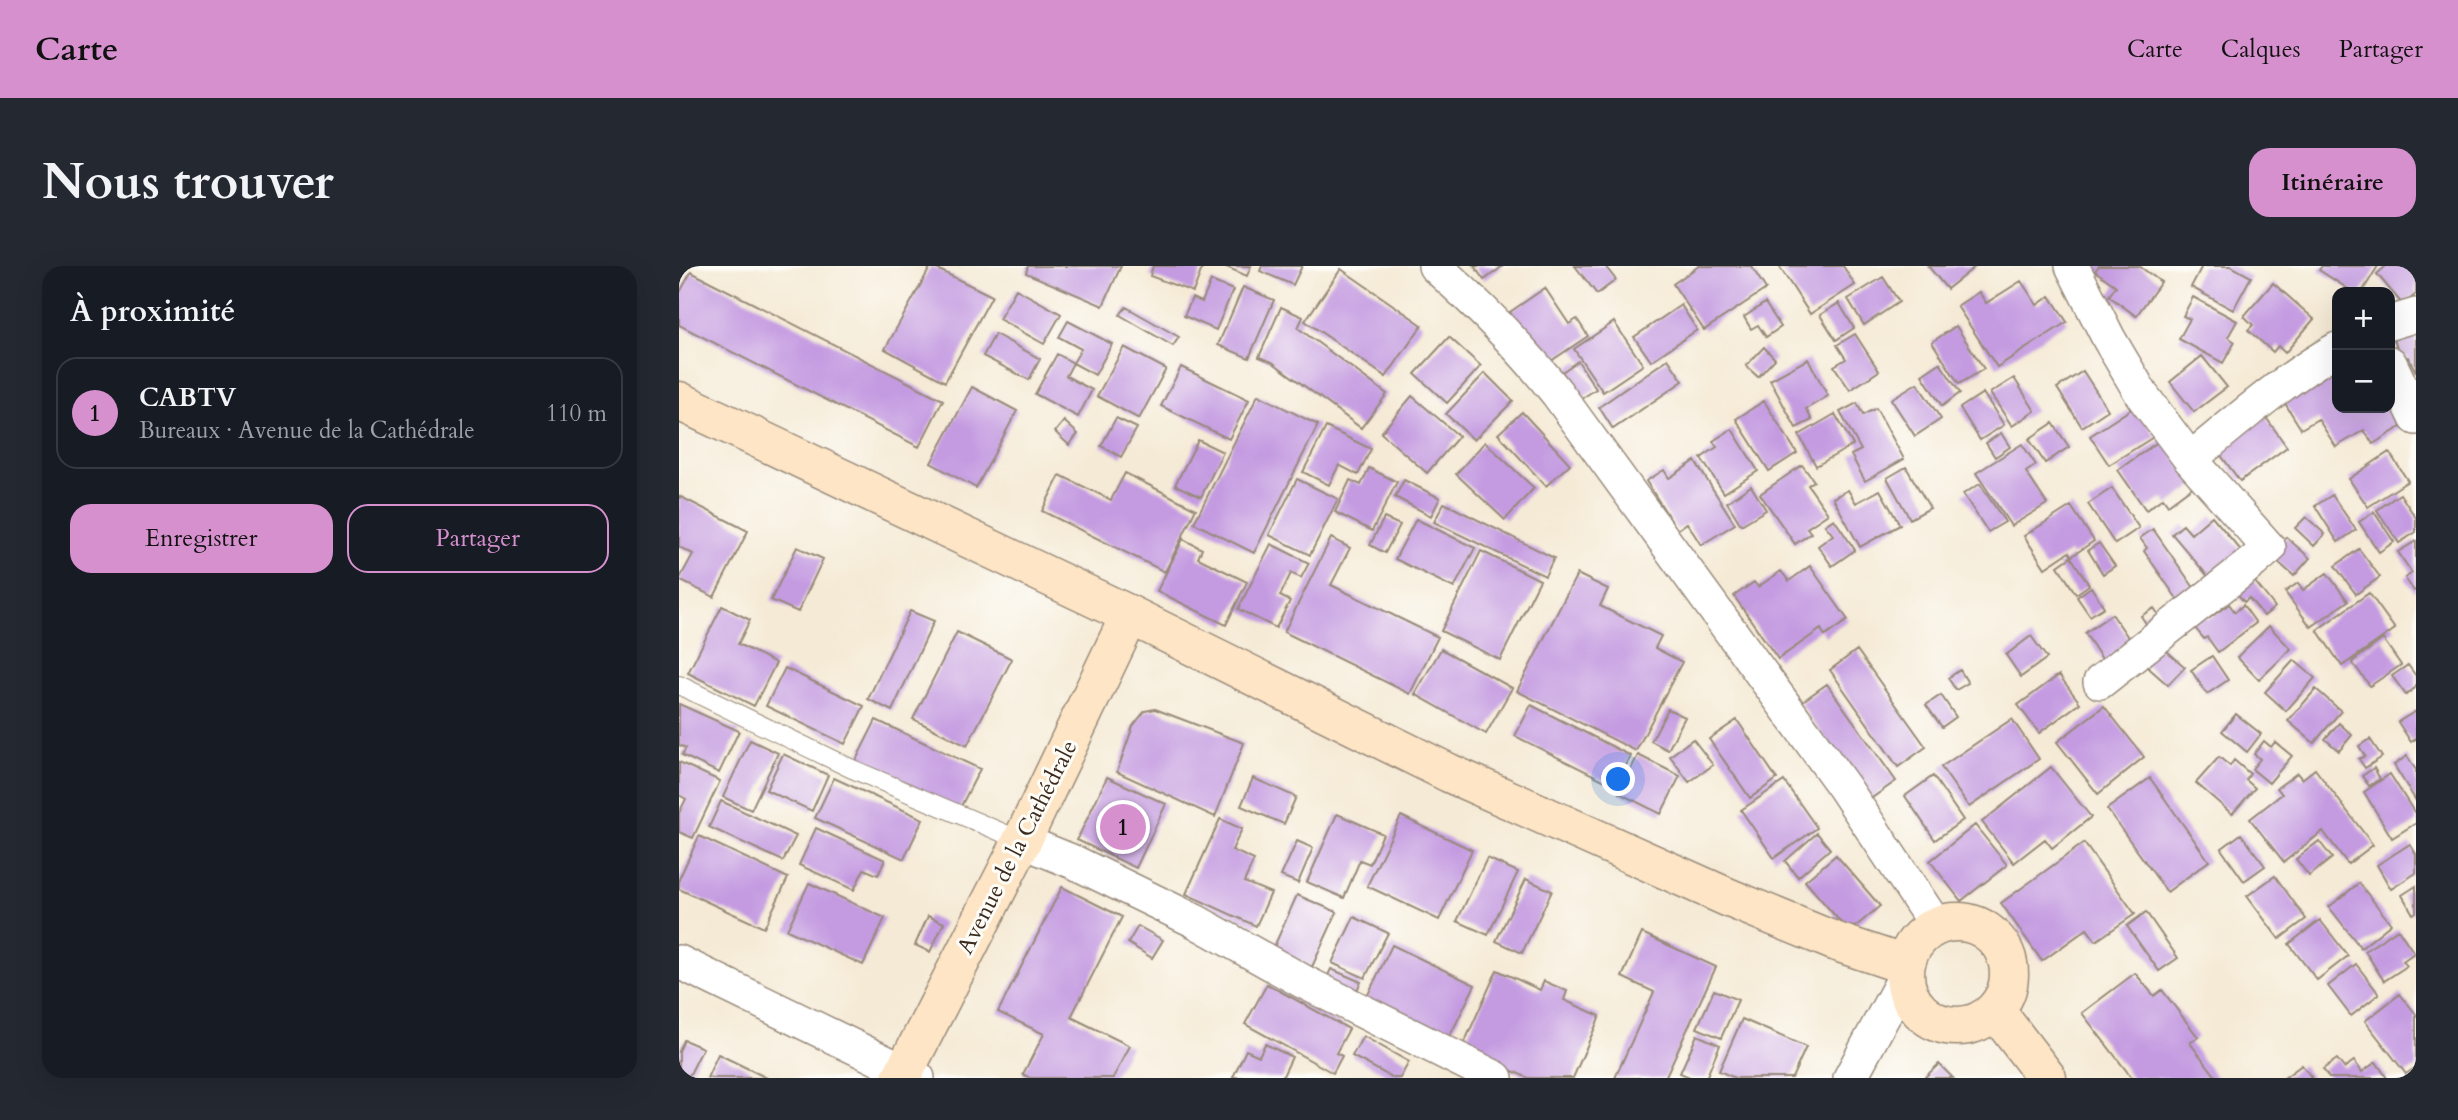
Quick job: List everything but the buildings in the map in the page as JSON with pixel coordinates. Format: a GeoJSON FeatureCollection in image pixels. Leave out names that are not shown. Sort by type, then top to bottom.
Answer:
{"type":"FeatureCollection","features":[{"type":"Feature","properties":{"kind":"street"},"geometry":{"type":"LineString","coordinates":[[1435,266],[1476,302],[1521,348],[1557,393],[1844,788],[1937,927]]}},
{"type":"Feature","properties":{"kind":"street"},"geometry":{"type":"LineString","coordinates":[[2071,266],[2142,395],[2190,459],[2269,548],[2100,682]]}},
{"type":"Feature","properties":{"kind":"street"},"geometry":{"type":"LineString","coordinates":[[2395,322],[2416,316]]}},
{"type":"Feature","properties":{"kind":"street"},"geometry":{"type":"LineString","coordinates":[[2190,459],[2270,394],[2318,359],[2335,350]]}},
{"type":"Feature","properties":{"kind":"street"},"geometry":{"type":"LineString","coordinates":[[2395,374],[2416,418]]}},
{"type":"Feature","properties":{"kind":"street"},"geometry":{"type":"LineString","coordinates":[[679,401],[1130,615],[1449,773],[1627,854],[1905,972]]}},
{"type":"Feature","properties":{"kind":"street","name":"Avenue de la Cathédrale"},"geometry":{"type":"LineString","coordinates":[[908,1076],[1130,615]]}},
{"type":"Feature","properties":{"kind":"street"},"geometry":{"type":"LineString","coordinates":[[1022,841],[1076,863],[1195,921],[1304,982],[1496,1078]]}},
{"type":"Feature","properties":{"kind":"street"},"geometry":{"type":"LineString","coordinates":[[1850,1078],[1905,972],[1909,953],[1918,939],[1937,927],[1949,922],[1968,922],[1985,929],[1999,942],[2008,958],[2010,977],[2005,995],[1995,1010],[1981,1021],[1965,1026],[1948,1026],[1931,1020],[1918,1009],[1909,995],[1905,972]]}},
{"type":"Feature","properties":{"kind":"street"},"geometry":{"type":"LineString","coordinates":[[679,962],[908,1076]]}},
{"type":"Feature","properties":{"kind":"street"},"geometry":{"type":"LineString","coordinates":[[1995,1010],[2047,1078]]}},
{"type":"Feature","properties":{"kind":"lane"},"geometry":{"type":"LineString","coordinates":[[679,685],[850,768],[1022,841]]}},
{"type":"Feature","properties":{"kind":"place","name":"CABTV"},"geometry":{"type":"Point","coordinates":[1123,827]}}]}
